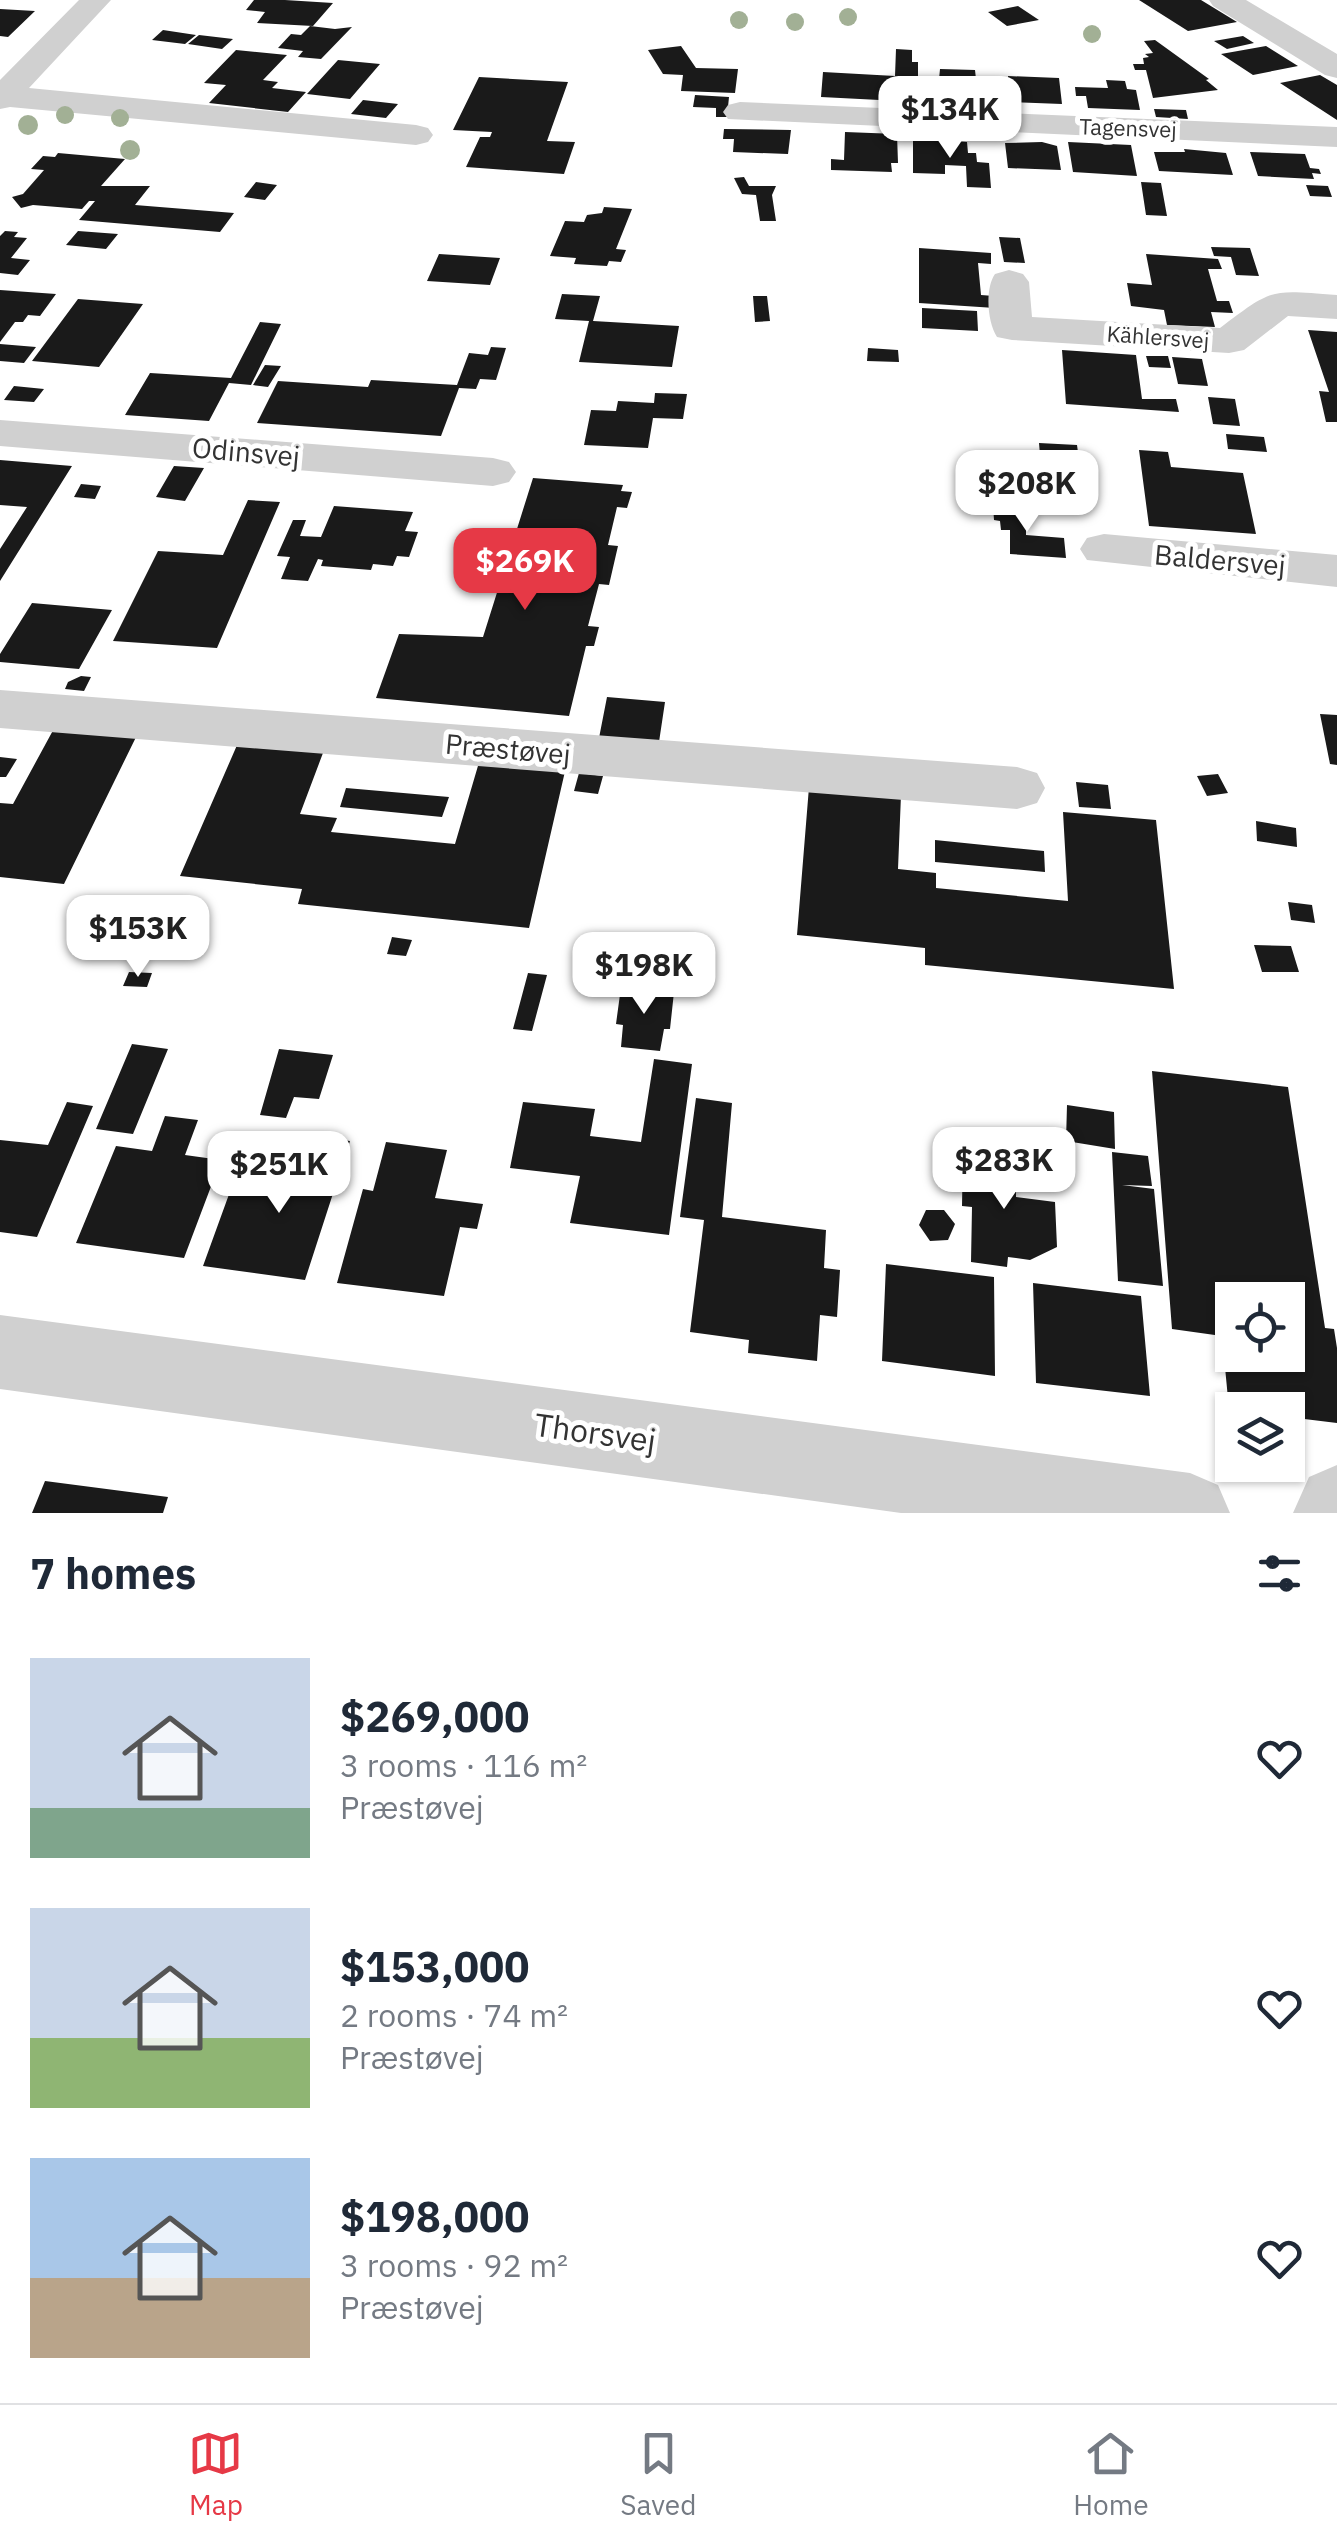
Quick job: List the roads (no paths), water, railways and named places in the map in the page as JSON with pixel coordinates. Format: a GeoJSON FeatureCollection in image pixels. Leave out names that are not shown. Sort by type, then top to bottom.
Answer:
{"type":"FeatureCollection","features":[{"type":"Feature","properties":{"kind":"street"},"geometry":{"type":"LineString","coordinates":[[2,98],[96,0]]}},
{"type":"Feature","properties":{"kind":"street"},"geometry":{"type":"LineString","coordinates":[[1224,0],[1337,68]]}},
{"type":"Feature","properties":{"kind":"street"},"geometry":{"type":"LineString","coordinates":[[2,98],[416,135]]}},
{"type":"Feature","properties":{"kind":"street","name":"Tagensvej"},"geometry":{"type":"LineString","coordinates":[[740,112],[1337,137]]}},
{"type":"Feature","properties":{"kind":"street","name":"Kählersvej"},"geometry":{"type":"LineString","coordinates":[[1009,282],[1012,328],[1229,341],[1279,303],[1337,307]]}},
{"type":"Feature","properties":{"kind":"street","name":"Odinsvej"},"geometry":{"type":"LineString","coordinates":[[0,433],[492,472]]}},
{"type":"Feature","properties":{"kind":"street","name":"Baldersvej"},"geometry":{"type":"LineString","coordinates":[[1104,549],[1337,571]]}},
{"type":"Feature","properties":{"kind":"street","name":"Præstøvej"},"geometry":{"type":"LineString","coordinates":[[0,708],[1017,788]]}},
{"type":"Feature","properties":{"kind":"street","name":"Thorsvej"},"geometry":{"type":"LineString","coordinates":[[0,1352],[1190,1513]]}},
{"type":"Feature","properties":{"kind":"street"},"geometry":{"type":"LineString","coordinates":[[1333,1513],[1337,1505]]}}]}
